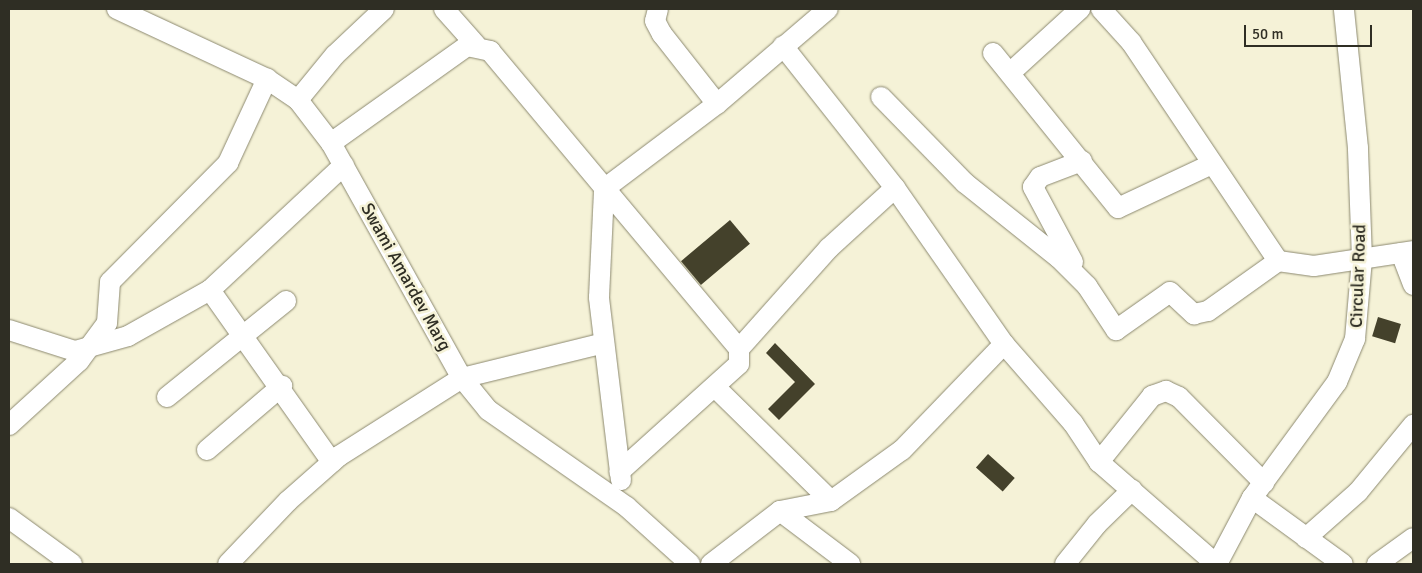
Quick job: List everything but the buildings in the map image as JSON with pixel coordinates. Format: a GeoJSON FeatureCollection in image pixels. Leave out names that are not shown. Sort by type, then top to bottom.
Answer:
{"type":"FeatureCollection","features":[{"type":"Feature","properties":{"kind":"street","name":"Swami Amardev Marg"},"geometry":{"type":"LineString","coordinates":[[117,9],[267,79],[298,100],[331,143],[344,165],[462,378],[509,427],[627,507],[690,564]]}},
{"type":"Feature","properties":{"kind":"street"},"geometry":{"type":"LineString","coordinates":[[298,100],[335,55],[384,9]]}},
{"type":"Feature","properties":{"kind":"street"},"geometry":{"type":"LineString","coordinates":[[444,9],[476,45],[490,51],[739,349],[739,364],[619,472]]}},
{"type":"Feature","properties":{"kind":"street"},"geometry":{"type":"LineString","coordinates":[[604,189],[717,104],[828,9]]}},
{"type":"Feature","properties":{"kind":"street"},"geometry":{"type":"LineString","coordinates":[[1010,73],[1080,9]]}},
{"type":"Feature","properties":{"kind":"street"},"geometry":{"type":"LineString","coordinates":[[1102,9],[1131,42],[1210,165],[1278,261]]}},
{"type":"Feature","properties":{"kind":"street","name":"Circular Road"},"geometry":{"type":"LineString","coordinates":[[1216,564],[1258,491],[1337,382],[1355,339],[1362,259],[1358,148],[1344,9]]}},
{"type":"Feature","properties":{"kind":"street"},"geometry":{"type":"LineString","coordinates":[[651,13],[717,104]]}},
{"type":"Feature","properties":{"kind":"street"},"geometry":{"type":"LineString","coordinates":[[331,143],[476,45]]}},
{"type":"Feature","properties":{"kind":"street"},"geometry":{"type":"LineString","coordinates":[[783,46],[895,188],[1004,344],[1073,424],[1099,462],[1216,564]]}},
{"type":"Feature","properties":{"kind":"street"},"geometry":{"type":"LineString","coordinates":[[992,53],[1082,161],[1118,208],[1210,165]]}},
{"type":"Feature","properties":{"kind":"street"},"geometry":{"type":"LineString","coordinates":[[9,425],[38,403],[89,348],[107,323],[110,282],[228,163],[267,79]]}},
{"type":"Feature","properties":{"kind":"street"},"geometry":{"type":"LineString","coordinates":[[881,96],[965,184],[1059,258],[1087,286],[1116,330],[1170,292],[1194,314],[1208,311],[1278,261],[1314,266],[1407,252],[1413,285]]}},
{"type":"Feature","properties":{"kind":"street"},"geometry":{"type":"LineString","coordinates":[[1073,262],[1033,187],[1040,177],[1082,161]]}},
{"type":"Feature","properties":{"kind":"street"},"geometry":{"type":"LineString","coordinates":[[9,330],[59,349],[89,348],[128,336],[210,290],[344,165]]}},
{"type":"Feature","properties":{"kind":"street"},"geometry":{"type":"LineString","coordinates":[[739,349],[829,248],[895,188]]}},
{"type":"Feature","properties":{"kind":"street"},"geometry":{"type":"LineString","coordinates":[[604,189],[599,297],[619,472],[627,507]]}},
{"type":"Feature","properties":{"kind":"street"},"geometry":{"type":"LineString","coordinates":[[210,290],[282,386],[332,462]]}},
{"type":"Feature","properties":{"kind":"street"},"geometry":{"type":"LineString","coordinates":[[167,397],[215,360],[242,331],[286,300]]}},
{"type":"Feature","properties":{"kind":"street"},"geometry":{"type":"LineString","coordinates":[[228,564],[332,462],[462,378],[604,343]]}},
{"type":"Feature","properties":{"kind":"street"},"geometry":{"type":"LineString","coordinates":[[711,564],[780,511],[831,500],[902,450],[1004,344]]}},
{"type":"Feature","properties":{"kind":"street"},"geometry":{"type":"LineString","coordinates":[[207,450],[282,386]]}},
{"type":"Feature","properties":{"kind":"street"},"geometry":{"type":"LineString","coordinates":[[715,387],[831,500]]}},
{"type":"Feature","properties":{"kind":"street"},"geometry":{"type":"LineString","coordinates":[[1099,462],[1152,396],[1166,391],[1179,397],[1258,491],[1306,538],[1334,562]]}},
{"type":"Feature","properties":{"kind":"street"},"geometry":{"type":"LineString","coordinates":[[1306,538],[1358,492],[1413,425]]}},
{"type":"Feature","properties":{"kind":"street"},"geometry":{"type":"LineString","coordinates":[[1065,564],[1097,524],[1132,490]]}},
{"type":"Feature","properties":{"kind":"street"},"geometry":{"type":"LineString","coordinates":[[780,511],[850,564]]}},
{"type":"Feature","properties":{"kind":"street"},"geometry":{"type":"LineString","coordinates":[[9,518],[72,564]]}},
{"type":"Feature","properties":{"kind":"street"},"geometry":{"type":"LineString","coordinates":[[1377,564],[1413,538]]}}]}
